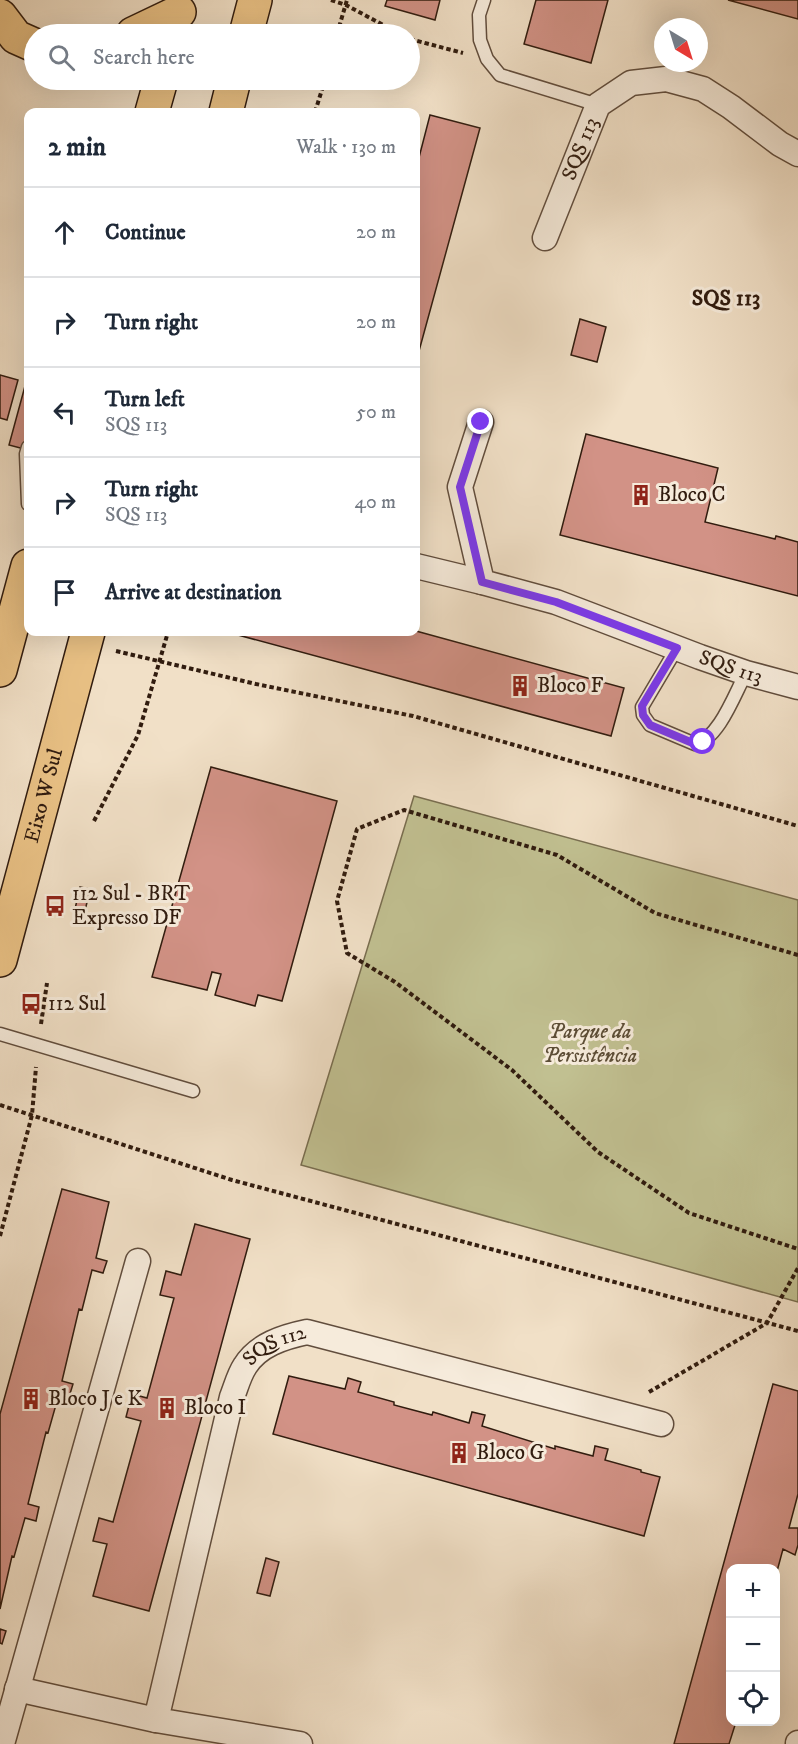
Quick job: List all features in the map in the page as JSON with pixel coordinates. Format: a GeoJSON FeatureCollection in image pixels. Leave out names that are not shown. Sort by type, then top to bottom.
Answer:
{"type":"FeatureCollection","features":[{"type":"Feature","properties":{"kind":"main road"},"geometry":{"type":"LineString","coordinates":[[249,24],[255,0]]}},
{"type":"Feature","properties":{"kind":"main road"},"geometry":{"type":"LineString","coordinates":[[157,24],[178,15]]}},
{"type":"Feature","properties":{"kind":"main road"},"geometry":{"type":"LineString","coordinates":[[0,16],[16,37],[24,41]]}},
{"type":"Feature","properties":{"kind":"main road"},"geometry":{"type":"LineString","coordinates":[[153,108],[158,90]]}},
{"type":"Feature","properties":{"kind":"main road"},"geometry":{"type":"LineString","coordinates":[[227,108],[232,90]]}},
{"type":"Feature","properties":{"kind":"main road"},"geometry":{"type":"LineString","coordinates":[[0,670],[24,581]]}},
{"type":"Feature","properties":{"kind":"main road","name":"Eixo W Sul"},"geometry":{"type":"LineString","coordinates":[[0,960],[87,636]]}},
{"type":"Feature","properties":{"kind":"street","name":"SQS 113"},"geometry":{"type":"LineString","coordinates":[[545,238],[598,105],[631,82],[666,78],[703,89],[780,144],[798,154]]}},
{"type":"Feature","properties":{"kind":"street"},"geometry":{"type":"LineString","coordinates":[[481,422],[460,487],[482,582]]}},
{"type":"Feature","properties":{"kind":"street","name":"SQS 113"},"geometry":{"type":"LineString","coordinates":[[420,567],[556,602],[746,673],[798,687]]}},
{"type":"Feature","properties":{"kind":"street"},"geometry":{"type":"LineString","coordinates":[[2,1744],[138,1261]]}},
{"type":"Feature","properties":{"kind":"street","name":"SQS 112"},"geometry":{"type":"LineString","coordinates":[[156,1720],[232,1397],[246,1365],[263,1347],[285,1337],[306,1332],[662,1424]]}},
{"type":"Feature","properties":{"kind":"street"},"geometry":{"type":"LineString","coordinates":[[17,1689],[156,1720],[300,1744]]}},
{"type":"Feature","properties":{"kind":"lane"},"geometry":{"type":"LineString","coordinates":[[484,0],[479,15],[480,40],[487,58],[500,75],[598,105]]}},
{"type":"Feature","properties":{"kind":"lane"},"geometry":{"type":"LineString","coordinates":[[677,648],[642,706],[643,715],[650,725],[695,744],[703,742],[715,732],[746,673]]}},
{"type":"Feature","properties":{"kind":"lane"},"geometry":{"type":"LineString","coordinates":[[0,1034],[193,1091]]}},
{"type":"Feature","properties":{"kind":"path"},"geometry":{"type":"LineString","coordinates":[[331,0],[346,3],[383,24]]}},
{"type":"Feature","properties":{"kind":"path"},"geometry":{"type":"LineString","coordinates":[[340,24],[346,3]]}},
{"type":"Feature","properties":{"kind":"path"},"geometry":{"type":"LineString","coordinates":[[420,41],[487,58]]}},
{"type":"Feature","properties":{"kind":"path"},"geometry":{"type":"LineString","coordinates":[[316,108],[321,90]]}},
{"type":"Feature","properties":{"kind":"path"},"geometry":{"type":"LineString","coordinates":[[94,821],[138,735],[167,636]]}},
{"type":"Feature","properties":{"kind":"path"},"geometry":{"type":"LineString","coordinates":[[116,651],[256,684],[413,716],[798,826]]}},
{"type":"Feature","properties":{"kind":"path"},"geometry":{"type":"LineString","coordinates":[[798,955],[655,913],[556,855],[404,810],[357,829],[337,901],[346,953],[395,982],[513,1070],[598,1152],[688,1213],[798,1249]]}},
{"type":"Feature","properties":{"kind":"path"},"geometry":{"type":"LineString","coordinates":[[0,1105],[232,1180],[798,1331]]}},
{"type":"Feature","properties":{"kind":"path"},"geometry":{"type":"LineString","coordinates":[[0,1236],[32,1115]]}},
{"type":"Feature","properties":{"kind":"path"},"geometry":{"type":"LineString","coordinates":[[615,1412],[766,1323],[798,1268]]}},
{"type":"Feature","properties":{"kind":"green space","name":"Parque da Persistência"},"geometry":{"type":"Polygon","coordinates":[[[414,796],[798,900],[798,1302],[301,1165],[414,796]]]}},
{"type":"Feature","properties":{"kind":"building"},"geometry":{"type":"Polygon","coordinates":[[[387,0],[440,0],[435,20],[385,6],[387,0]]]}},
{"type":"Feature","properties":{"kind":"building"},"geometry":{"type":"Polygon","coordinates":[[[536,0],[608,0],[591,63],[524,44],[536,0]]]}},
{"type":"Feature","properties":{"kind":"building"},"geometry":{"type":"Polygon","coordinates":[[[728,0],[798,0],[798,19],[728,0]]]}},
{"type":"Feature","properties":{"kind":"building"},"geometry":{"type":"Polygon","coordinates":[[[430,115],[480,128],[420,347],[420,154],[430,115]]]}},
{"type":"Feature","properties":{"kind":"building"},"geometry":{"type":"Polygon","coordinates":[[[580,319],[606,327],[597,362],[571,355],[580,319]]]}},
{"type":"Feature","properties":{"kind":"building"},"geometry":{"type":"Polygon","coordinates":[[[0,375],[18,380],[7,420],[0,418],[0,375]]]}},
{"type":"Feature","properties":{"kind":"building"},"geometry":{"type":"Polygon","coordinates":[[[24,390],[24,449],[9,445],[24,390]]]}},
{"type":"Feature","properties":{"kind":"building","name":"Bloco C"},"geometry":{"type":"Polygon","coordinates":[[[586,434],[718,468],[705,522],[775,539],[776,536],[798,542],[798,596],[560,535],[586,434]]]}},
{"type":"Feature","properties":{"kind":"building","name":"Bloco F"},"geometry":{"type":"Polygon","coordinates":[[[420,632],[624,688],[611,736],[242,636],[420,636],[420,632]]]}},
{"type":"Feature","properties":{"kind":"building"},"geometry":{"type":"Polygon","coordinates":[[[211,767],[337,801],[282,1001],[258,995],[255,1006],[215,995],[221,974],[212,972],[207,990],[152,977],[211,767]]]}},
{"type":"Feature","properties":{"kind":"building"},"geometry":{"type":"Polygon","coordinates":[[[80,887],[90,889],[85,911],[75,909],[80,887]]]}},
{"type":"Feature","properties":{"kind":"building","name":"Bloco J e K"},"geometry":{"type":"Polygon","coordinates":[[[62,1189],[109,1202],[96,1258],[107,1261],[103,1273],[92,1270],[82,1310],[79,1309],[62,1381],[73,1384],[69,1397],[59,1394],[48,1433],[46,1432],[28,1504],[39,1507],[36,1521],[25,1518],[14,1557],[12,1556],[0,1609],[0,1414],[62,1189]]]}},
{"type":"Feature","properties":{"kind":"building","name":"Bloco I"},"geometry":{"type":"Polygon","coordinates":[[[195,1224],[250,1239],[149,1611],[93,1596],[107,1544],[93,1541],[99,1518],[113,1522],[141,1421],[126,1417],[132,1394],[147,1398],[174,1298],[160,1295],[166,1271],[181,1275],[195,1224]]]}},
{"type":"Feature","properties":{"kind":"building","name":"Bloco G"},"geometry":{"type":"Polygon","coordinates":[[[289,1376],[345,1389],[348,1378],[361,1382],[358,1392],[394,1402],[394,1405],[432,1415],[433,1412],[469,1423],[472,1412],[485,1415],[482,1426],[555,1449],[555,1446],[593,1456],[595,1446],[608,1449],[605,1460],[660,1477],[644,1536],[273,1434],[289,1376]]]}},
{"type":"Feature","properties":{"kind":"building"},"geometry":{"type":"Polygon","coordinates":[[[773,1384],[798,1391],[798,1494],[789,1528],[798,1528],[798,1545],[795,1555],[783,1549],[779,1564],[726,1564],[726,1726],[735,1726],[729,1744],[674,1744],[773,1384]]]}},
{"type":"Feature","properties":{"kind":"building"},"geometry":{"type":"Polygon","coordinates":[[[266,1558],[279,1562],[270,1596],[257,1593],[266,1558]]]}},
{"type":"Feature","properties":{"kind":"building"},"geometry":{"type":"Polygon","coordinates":[[[0,1629],[6,1631],[2,1644],[0,1643],[0,1629]]]}},
{"type":"Feature","properties":{"kind":"place","name":"Bloco C"},"geometry":{"type":"Point","coordinates":[641,495]}},
{"type":"Feature","properties":{"kind":"place","name":"Bloco F"},"geometry":{"type":"Point","coordinates":[520,686]}},
{"type":"Feature","properties":{"kind":"place","name":"112 Sul - BRT Expresso DF"},"geometry":{"type":"Point","coordinates":[55,906]}},
{"type":"Feature","properties":{"kind":"place","name":"112 Sul"},"geometry":{"type":"Point","coordinates":[31,1004]}},
{"type":"Feature","properties":{"kind":"place","name":"Bloco J e K"},"geometry":{"type":"Point","coordinates":[31,1399]}},
{"type":"Feature","properties":{"kind":"place","name":"Bloco I"},"geometry":{"type":"Point","coordinates":[167,1408]}},
{"type":"Feature","properties":{"kind":"place","name":"Bloco G"},"geometry":{"type":"Point","coordinates":[459,1453]}},
{"type":"Feature","properties":{"kind":"district","name":"SQS 113"},"geometry":{"type":"Point","coordinates":[726,298]}},
{"type":"Feature","properties":{"kind":"route"},"geometry":{"type":"LineString","coordinates":[[481,422],[460,487],[482,582],[556,602],[677,648],[642,706],[643,715],[650,725],[695,744],[703,742]]}}]}
